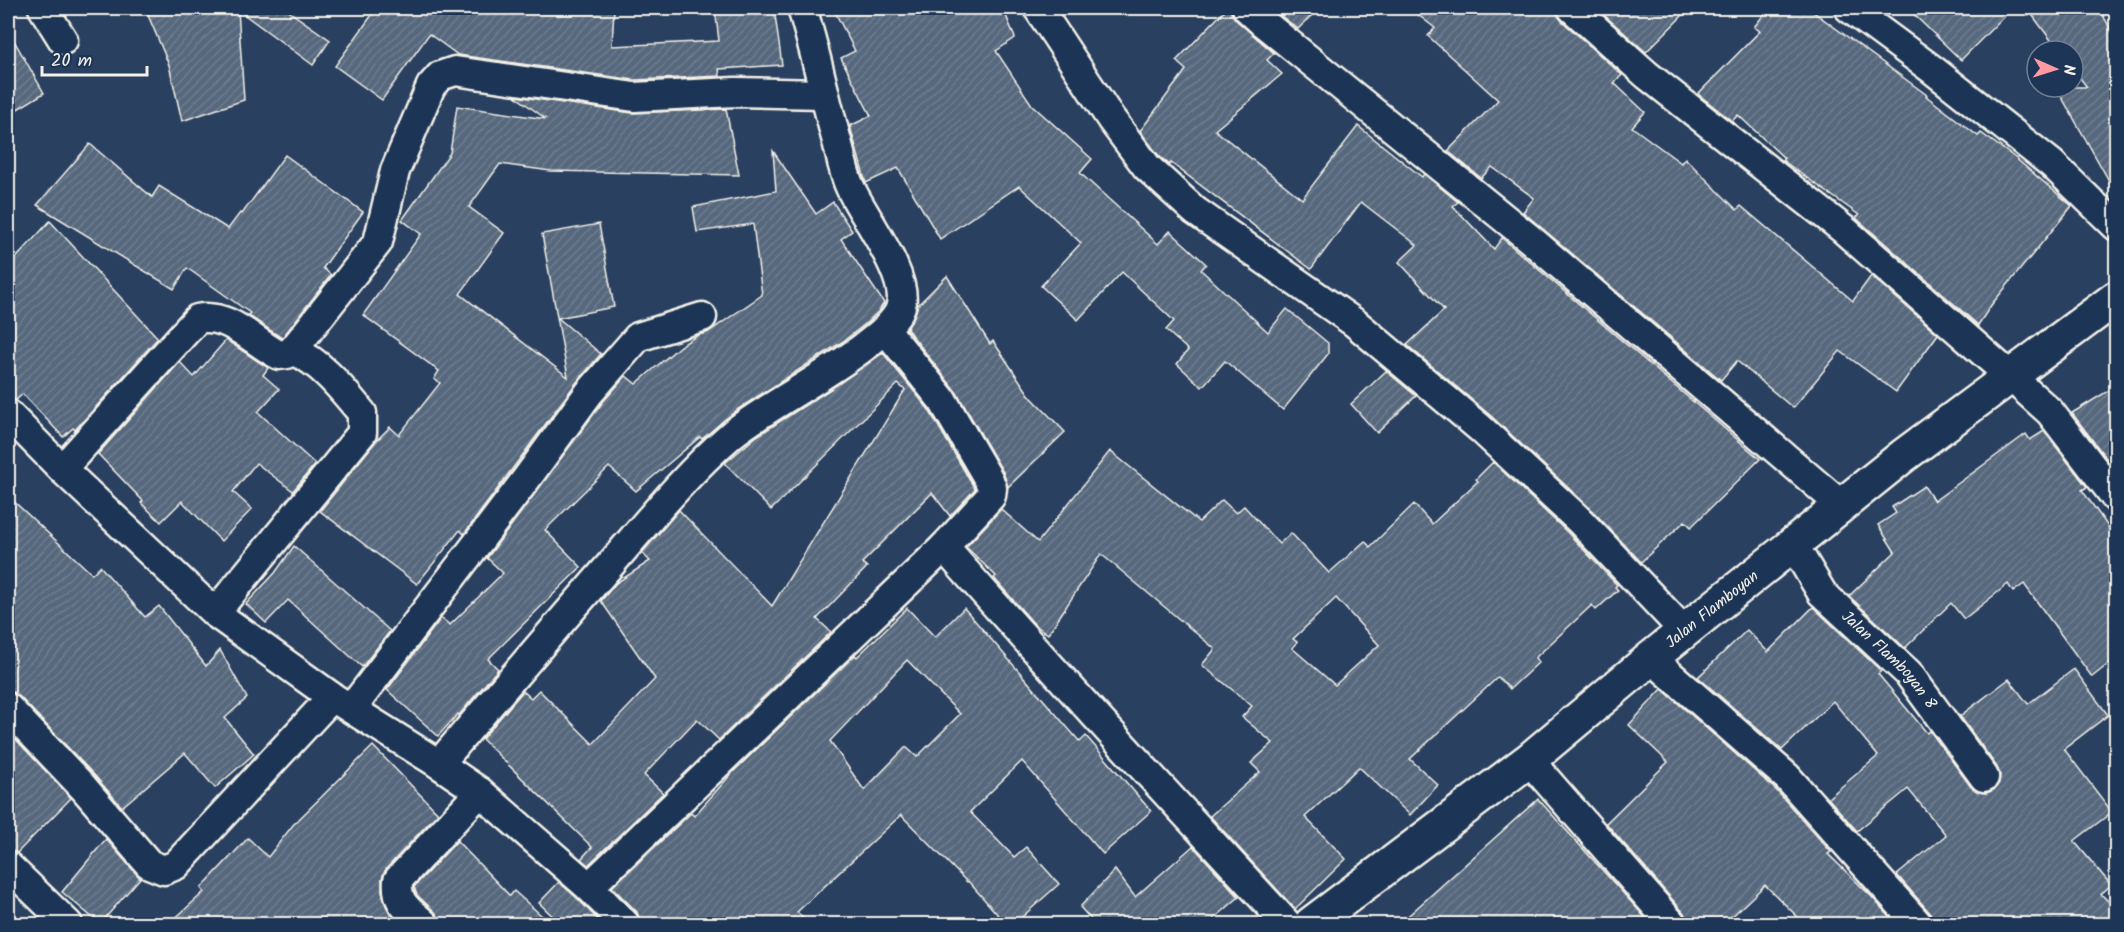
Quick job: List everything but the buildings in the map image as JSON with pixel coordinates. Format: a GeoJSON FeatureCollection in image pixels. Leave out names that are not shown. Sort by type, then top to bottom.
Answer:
{"type":"FeatureCollection","features":[{"type":"Feature","properties":{"kind":"street"},"geometry":{"type":"LineString","coordinates":[[44,8],[63,40]]}},
{"type":"Feature","properties":{"kind":"street"},"geometry":{"type":"LineString","coordinates":[[439,764],[667,500],[732,434],[886,330],[896,319],[901,306],[903,290],[878,234],[849,186],[823,94],[814,45],[802,8]]}},
{"type":"Feature","properties":{"kind":"street"},"geometry":{"type":"LineString","coordinates":[[1038,8],[1111,119],[1147,167],[1195,211],[1355,323],[1480,428],[1579,520],[1684,631]]}},
{"type":"Feature","properties":{"kind":"street"},"geometry":{"type":"LineString","coordinates":[[1247,8],[1260,21],[1530,239],[1841,505]]}},
{"type":"Feature","properties":{"kind":"street"},"geometry":{"type":"LineString","coordinates":[[1572,8],[1647,75],[1844,229],[2050,412],[2116,498]]}},
{"type":"Feature","properties":{"kind":"street"},"geometry":{"type":"LineString","coordinates":[[1849,8],[1933,70],[2052,164],[2116,226]]}},
{"type":"Feature","properties":{"kind":"street"},"geometry":{"type":"LineString","coordinates":[[62,469],[197,319],[207,317],[229,323],[279,355],[288,354],[293,350],[378,242],[395,171],[431,86],[440,76],[455,71],[634,97],[735,92],[823,94]]}},
{"type":"Feature","properties":{"kind":"street","name":"Jalan Flamboyan"},"geometry":{"type":"LineString","coordinates":[[1311,924],[1529,760],[1651,657],[1903,456],[2116,298]]}},
{"type":"Feature","properties":{"kind":"street"},"geometry":{"type":"LineString","coordinates":[[8,708],[83,788],[149,864],[164,870],[176,865],[342,703],[527,478],[589,393],[638,337],[702,316]]}},
{"type":"Feature","properties":{"kind":"street"},"geometry":{"type":"LineString","coordinates":[[589,887],[944,547],[991,496],[992,488],[942,401],[886,330]]}},
{"type":"Feature","properties":{"kind":"street"},"geometry":{"type":"LineString","coordinates":[[215,613],[362,433],[362,413],[348,396],[306,356],[293,350]]}},
{"type":"Feature","properties":{"kind":"street"},"geometry":{"type":"LineString","coordinates":[[8,414],[62,469],[215,613],[342,703],[480,792],[589,887],[625,924]]}},
{"type":"Feature","properties":{"kind":"street","name":"Jalan Flamboyan 8"},"geometry":{"type":"LineString","coordinates":[[1792,544],[1821,593],[1908,673],[1984,777]]}},
{"type":"Feature","properties":{"kind":"street"},"geometry":{"type":"LineString","coordinates":[[944,547],[1039,656],[1126,747],[1287,924]]}},
{"type":"Feature","properties":{"kind":"street"},"geometry":{"type":"LineString","coordinates":[[1651,657],[1787,777],[1918,924]]}},
{"type":"Feature","properties":{"kind":"street"},"geometry":{"type":"LineString","coordinates":[[1529,760],[1672,924]]}},
{"type":"Feature","properties":{"kind":"street"},"geometry":{"type":"LineString","coordinates":[[424,924],[401,903],[397,892],[398,880],[480,792]]}},
{"type":"Feature","properties":{"kind":"street"},"geometry":{"type":"LineString","coordinates":[[8,866],[68,924]]}}]}
